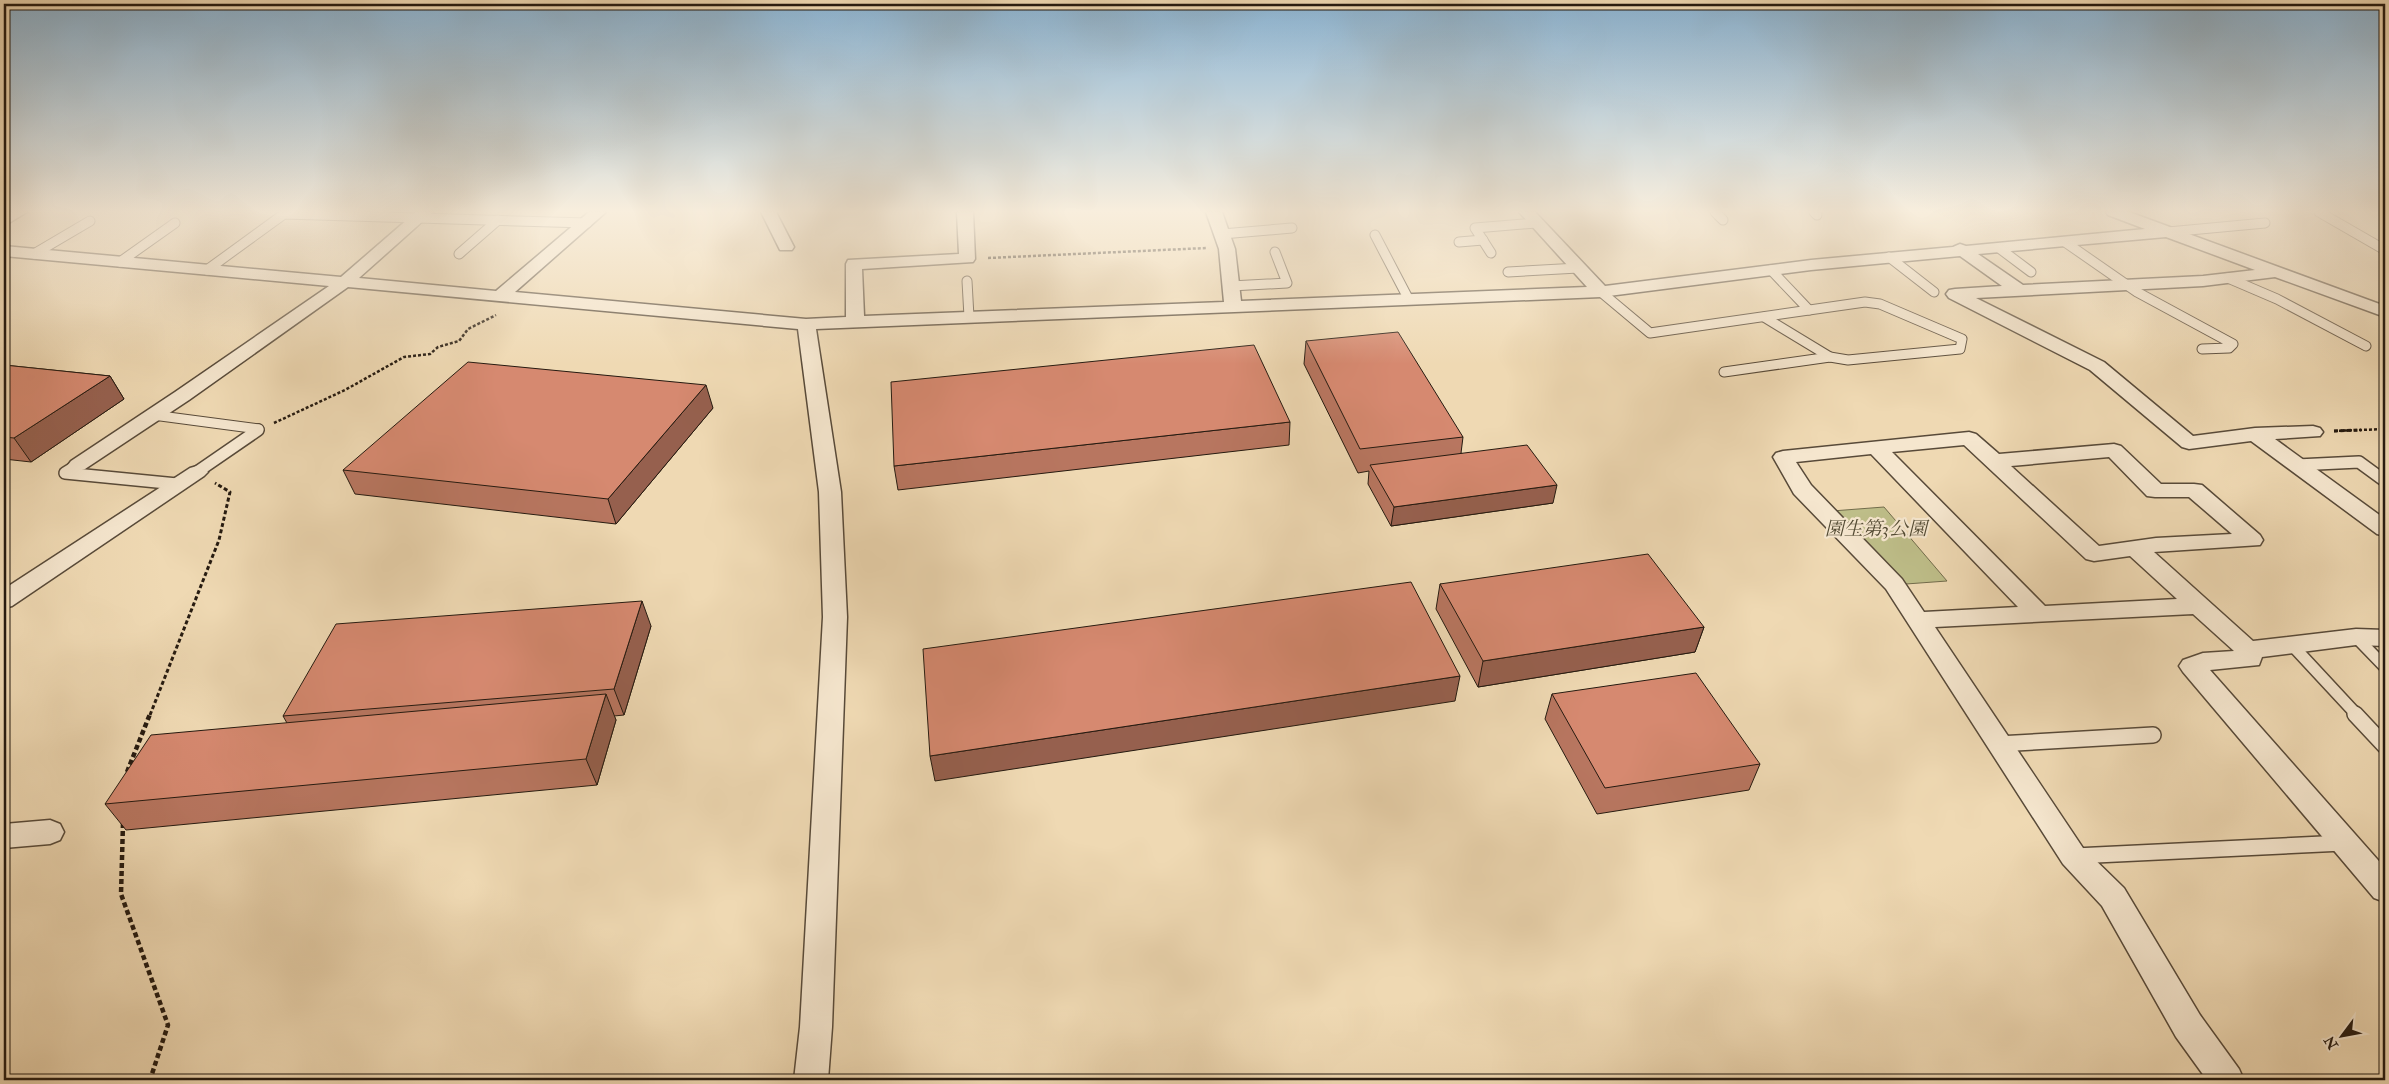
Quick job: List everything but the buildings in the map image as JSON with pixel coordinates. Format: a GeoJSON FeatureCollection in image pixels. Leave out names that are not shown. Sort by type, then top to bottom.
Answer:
{"type":"FeatureCollection","features":[{"type":"Feature","properties":{"kind":"street"},"geometry":{"type":"LineString","coordinates":[[126,263],[806,324],[1408,298],[1600,292],[1838,263]]}},
{"type":"Feature","properties":{"kind":"street"},"geometry":{"type":"LineString","coordinates":[[78,465],[345,282],[368,263]]}},
{"type":"Feature","properties":{"kind":"street"},"geometry":{"type":"LineString","coordinates":[[501,295],[540,263]]}},
{"type":"Feature","properties":{"kind":"street"},"geometry":{"type":"LineString","coordinates":[[855,321],[854,264],[886,263]]}},
{"type":"Feature","properties":{"kind":"street"},"geometry":{"type":"LineString","coordinates":[[1227,263],[1233,307]]}},
{"type":"Feature","properties":{"kind":"street"},"geometry":{"type":"LineString","coordinates":[[1573,263],[1600,292]]}},
{"type":"Feature","properties":{"kind":"street"},"geometry":{"type":"LineString","coordinates":[[1979,263],[2020,291]]}},
{"type":"Feature","properties":{"kind":"street"},"geometry":{"type":"LineString","coordinates":[[2252,263],[2384,311]]}},
{"type":"Feature","properties":{"kind":"street"},"geometry":{"type":"LineString","coordinates":[[2278,272],[2228,278],[2129,285],[1955,294],[2097,366],[2189,443],[2255,434],[2313,432]]}},
{"type":"Feature","properties":{"kind":"street"},"geometry":{"type":"LineString","coordinates":[[806,324],[830,492],[834,617],[816,1018],[811,1080]]}},
{"type":"Feature","properties":{"kind":"street"},"geometry":{"type":"LineString","coordinates":[[2255,434],[2385,530]]}},
{"type":"Feature","properties":{"kind":"street"},"geometry":{"type":"LineString","coordinates":[[1996,460],[2114,450],[2155,491],[2194,490],[2252,540],[2156,545],[2094,554],[1996,460],[1968,438],[1783,457],[1802,490],[1894,584],[1920,620],[1997,744],[2073,856],[2113,897],[2188,1026],[2227,1080]]}},
{"type":"Feature","properties":{"kind":"street"},"geometry":{"type":"LineString","coordinates":[[1876,447],[2040,615]]}},
{"type":"Feature","properties":{"kind":"street"},"geometry":{"type":"LineString","coordinates":[[4,600],[197,472]]}},
{"type":"Feature","properties":{"kind":"street"},"geometry":{"type":"LineString","coordinates":[[2135,548],[2196,606],[2248,650],[2250,659],[2202,662],[2192,666],[2385,889]]}},
{"type":"Feature","properties":{"kind":"street"},"geometry":{"type":"LineString","coordinates":[[1920,620],[2196,606]]}},
{"type":"Feature","properties":{"kind":"street"},"geometry":{"type":"LineString","coordinates":[[2248,650],[2356,637],[2385,638]]}},
{"type":"Feature","properties":{"kind":"street"},"geometry":{"type":"LineString","coordinates":[[4,836],[50,832]]}},
{"type":"Feature","properties":{"kind":"lane"},"geometry":{"type":"LineString","coordinates":[[207,270],[217,263]]}},
{"type":"Feature","properties":{"kind":"lane"},"geometry":{"type":"LineString","coordinates":[[1231,286],[1287,283],[1279,263]]}},
{"type":"Feature","properties":{"kind":"lane"},"geometry":{"type":"LineString","coordinates":[[1389,263],[1408,298]]}},
{"type":"Feature","properties":{"kind":"lane"},"geometry":{"type":"LineString","coordinates":[[1896,263],[1934,292]]}},
{"type":"Feature","properties":{"kind":"lane"},"geometry":{"type":"LineString","coordinates":[[2018,263],[2031,272]]}},
{"type":"Feature","properties":{"kind":"lane"},"geometry":{"type":"LineString","coordinates":[[2096,263],[2137,292],[2233,344],[2229,348],[2202,349]]}},
{"type":"Feature","properties":{"kind":"lane"},"geometry":{"type":"LineString","coordinates":[[1508,272],[1578,268]]}},
{"type":"Feature","properties":{"kind":"lane"},"geometry":{"type":"LineString","coordinates":[[1771,270],[1809,310]]}},
{"type":"Feature","properties":{"kind":"lane"},"geometry":{"type":"LineString","coordinates":[[2228,278],[2276,299],[2366,346]]}},
{"type":"Feature","properties":{"kind":"lane"},"geometry":{"type":"LineString","coordinates":[[967,281],[969,316]]}},
{"type":"Feature","properties":{"kind":"lane"},"geometry":{"type":"LineString","coordinates":[[1600,292],[1650,333],[1865,302],[1880,304],[1962,339],[1960,349],[1848,360],[1830,356],[1764,317]]}},
{"type":"Feature","properties":{"kind":"lane"},"geometry":{"type":"LineString","coordinates":[[1724,372],[1830,356]]}},
{"type":"Feature","properties":{"kind":"lane"},"geometry":{"type":"LineString","coordinates":[[153,415],[259,429]]}},
{"type":"Feature","properties":{"kind":"lane"},"geometry":{"type":"LineString","coordinates":[[197,472],[259,429]]}},
{"type":"Feature","properties":{"kind":"lane"},"geometry":{"type":"LineString","coordinates":[[2297,465],[2359,462],[2385,480]]}},
{"type":"Feature","properties":{"kind":"lane"},"geometry":{"type":"LineString","coordinates":[[78,465],[65,473],[177,484]]}},
{"type":"Feature","properties":{"kind":"lane"},"geometry":{"type":"LineString","coordinates":[[2356,637],[2385,667]]}},
{"type":"Feature","properties":{"kind":"lane"},"geometry":{"type":"LineString","coordinates":[[2292,645],[2385,746]]}},
{"type":"Feature","properties":{"kind":"lane"},"geometry":{"type":"LineString","coordinates":[[1997,744],[2153,735]]}},
{"type":"Feature","properties":{"kind":"lane"},"geometry":{"type":"LineString","coordinates":[[2073,856],[2344,843]]}},
{"type":"Feature","properties":{"kind":"path"},"geometry":{"type":"LineString","coordinates":[[259,429],[345,390],[404,356],[430,354],[438,347],[459,341],[468,329],[497,314],[501,295]]}},
{"type":"Feature","properties":{"kind":"path"},"geometry":{"type":"LineString","coordinates":[[2313,432],[2385,429]]}},
{"type":"Feature","properties":{"kind":"path"},"geometry":{"type":"LineString","coordinates":[[124,781],[219,540],[230,492],[197,472]]}},
{"type":"Feature","properties":{"kind":"path"},"geometry":{"type":"LineString","coordinates":[[123,819],[121,894],[168,1024],[150,1080]]}},
{"type":"Feature","properties":{"kind":"green space","name":"園生第3公園"},"geometry":{"type":"Polygon","coordinates":[[[1884,507],[1947,581],[1906,584],[1832,511],[1884,507]]]}}]}
